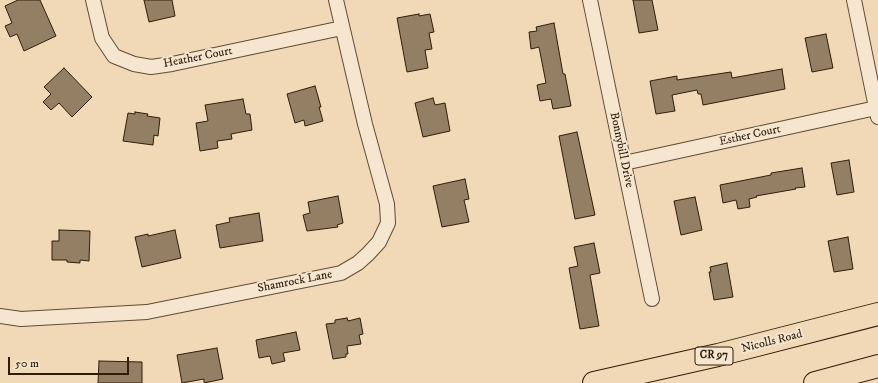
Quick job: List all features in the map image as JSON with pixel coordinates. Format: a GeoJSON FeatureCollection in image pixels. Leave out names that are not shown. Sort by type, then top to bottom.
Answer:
{"type":"FeatureCollection","features":[{"type":"Feature","properties":{"kind":"highway","name":"Nicolls Road"},"geometry":{"type":"LineString","coordinates":[[594,383],[718,355],[878,314]]}},
{"type":"Feature","properties":{"kind":"highway"},"geometry":{"type":"LineString","coordinates":[[815,383],[878,366]]}},
{"type":"Feature","properties":{"kind":"street","name":"Heather Court"},"geometry":{"type":"LineString","coordinates":[[93,0],[102,38],[114,56],[134,64],[151,67],[172,64],[342,28]]}},
{"type":"Feature","properties":{"kind":"street","name":"Shamrock Lane"},"geometry":{"type":"LineString","coordinates":[[0,316],[21,319],[147,312],[340,273],[358,263],[368,254],[379,242],[388,223],[387,204],[365,124],[336,0]]}},
{"type":"Feature","properties":{"kind":"street","name":"Bonnybill Drive"},"geometry":{"type":"LineString","coordinates":[[590,0],[652,299]]}},
{"type":"Feature","properties":{"kind":"street"},"geometry":{"type":"LineString","coordinates":[[854,0],[877,113]]}},
{"type":"Feature","properties":{"kind":"street","name":"Esther Court"},"geometry":{"type":"LineString","coordinates":[[624,163],[877,113]]}},
{"type":"Feature","properties":{"kind":"building"},"geometry":{"type":"Polygon","coordinates":[[[18,0],[40,0],[56,36],[24,51],[17,34],[10,37],[5,26],[12,23],[5,6],[18,0]]]}},
{"type":"Feature","properties":{"kind":"building"},"geometry":{"type":"Polygon","coordinates":[[[144,0],[172,0],[175,16],[149,22],[144,0]]]}},
{"type":"Feature","properties":{"kind":"building"},"geometry":{"type":"Polygon","coordinates":[[[633,0],[652,0],[658,30],[639,33],[633,0]]]}},
{"type":"Feature","properties":{"kind":"building"},"geometry":{"type":"Polygon","coordinates":[[[419,14],[419,16],[430,14],[434,32],[429,33],[432,49],[425,50],[428,68],[407,72],[397,18],[419,14]]]}},
{"type":"Feature","properties":{"kind":"building"},"geometry":{"type":"Polygon","coordinates":[[[554,23],[563,74],[565,74],[571,106],[553,109],[551,99],[540,101],[537,85],[546,83],[539,47],[531,49],[529,32],[537,31],[536,27],[554,23]]]}},
{"type":"Feature","properties":{"kind":"building"},"geometry":{"type":"Polygon","coordinates":[[[826,34],[833,68],[812,72],[805,38],[826,34]]]}},
{"type":"Feature","properties":{"kind":"building"},"geometry":{"type":"Polygon","coordinates":[[[64,68],[92,97],[72,117],[59,103],[51,110],[43,102],[51,94],[44,87],[64,68]]]}},
{"type":"Feature","properties":{"kind":"building"},"geometry":{"type":"Polygon","coordinates":[[[782,69],[785,89],[703,105],[701,94],[698,94],[697,90],[672,95],[675,111],[656,114],[650,81],[677,76],[677,80],[731,72],[732,78],[782,69]]]}},
{"type":"Feature","properties":{"kind":"building"},"geometry":{"type":"Polygon","coordinates":[[[315,86],[323,121],[305,126],[304,120],[295,123],[287,94],[315,86]]]}},
{"type":"Feature","properties":{"kind":"building"},"geometry":{"type":"Polygon","coordinates":[[[433,98],[435,105],[445,103],[450,131],[423,137],[415,103],[433,98]]]}},
{"type":"Feature","properties":{"kind":"building"},"geometry":{"type":"Polygon","coordinates":[[[243,99],[246,114],[250,114],[252,130],[231,134],[232,139],[217,141],[218,148],[200,151],[196,123],[208,121],[205,105],[243,99]]]}},
{"type":"Feature","properties":{"kind":"building"},"geometry":{"type":"Polygon","coordinates":[[[135,112],[160,118],[158,136],[154,135],[153,145],[123,141],[128,113],[135,114],[135,112]]]}},
{"type":"Feature","properties":{"kind":"building"},"geometry":{"type":"Polygon","coordinates":[[[577,132],[595,215],[575,219],[559,136],[577,132]]]}},
{"type":"Feature","properties":{"kind":"building"},"geometry":{"type":"Polygon","coordinates":[[[849,160],[854,192],[837,195],[831,163],[849,160]]]}},
{"type":"Feature","properties":{"kind":"building"},"geometry":{"type":"Polygon","coordinates":[[[802,168],[805,187],[756,196],[757,197],[749,199],[750,207],[738,209],[736,200],[723,203],[720,185],[771,175],[771,173],[802,168]]]}},
{"type":"Feature","properties":{"kind":"building"},"geometry":{"type":"Polygon","coordinates":[[[465,179],[469,199],[464,200],[469,222],[442,227],[433,186],[465,179]]]}},
{"type":"Feature","properties":{"kind":"building"},"geometry":{"type":"Polygon","coordinates":[[[338,196],[343,223],[337,225],[338,227],[307,231],[303,215],[310,213],[308,202],[338,196]]]}},
{"type":"Feature","properties":{"kind":"building"},"geometry":{"type":"Polygon","coordinates":[[[695,197],[702,230],[681,235],[674,201],[695,197]]]}},
{"type":"Feature","properties":{"kind":"building"},"geometry":{"type":"Polygon","coordinates":[[[259,213],[263,241],[220,248],[216,225],[230,222],[229,218],[259,213]]]}},
{"type":"Feature","properties":{"kind":"building"},"geometry":{"type":"Polygon","coordinates":[[[59,230],[90,231],[89,261],[80,260],[80,263],[67,262],[67,260],[52,260],[52,241],[59,241],[59,230]]]}},
{"type":"Feature","properties":{"kind":"building"},"geometry":{"type":"Polygon","coordinates":[[[175,230],[181,258],[142,267],[135,237],[148,234],[148,236],[175,230]]]}},
{"type":"Feature","properties":{"kind":"building"},"geometry":{"type":"Polygon","coordinates":[[[848,237],[853,269],[834,272],[828,241],[848,237]]]}},
{"type":"Feature","properties":{"kind":"building"},"geometry":{"type":"Polygon","coordinates":[[[594,243],[600,273],[590,275],[599,326],[580,329],[569,268],[578,266],[574,247],[594,243]]]}},
{"type":"Feature","properties":{"kind":"building"},"geometry":{"type":"Polygon","coordinates":[[[727,263],[733,297],[714,300],[709,272],[711,272],[710,267],[727,263]]]}},
{"type":"Feature","properties":{"kind":"building"},"geometry":{"type":"Polygon","coordinates":[[[347,318],[348,321],[360,318],[363,334],[359,335],[361,344],[347,346],[348,354],[346,354],[346,357],[333,359],[326,324],[335,323],[335,320],[347,318]]]}},
{"type":"Feature","properties":{"kind":"building"},"geometry":{"type":"Polygon","coordinates":[[[296,332],[300,350],[283,353],[285,361],[272,364],[270,356],[259,358],[256,340],[296,332]]]}},
{"type":"Feature","properties":{"kind":"building"},"geometry":{"type":"Polygon","coordinates":[[[217,348],[223,379],[204,383],[204,379],[182,383],[177,355],[217,348]]]}},
{"type":"Feature","properties":{"kind":"building"},"geometry":{"type":"Polygon","coordinates":[[[99,361],[142,362],[142,383],[98,383],[99,361]]]}}]}
